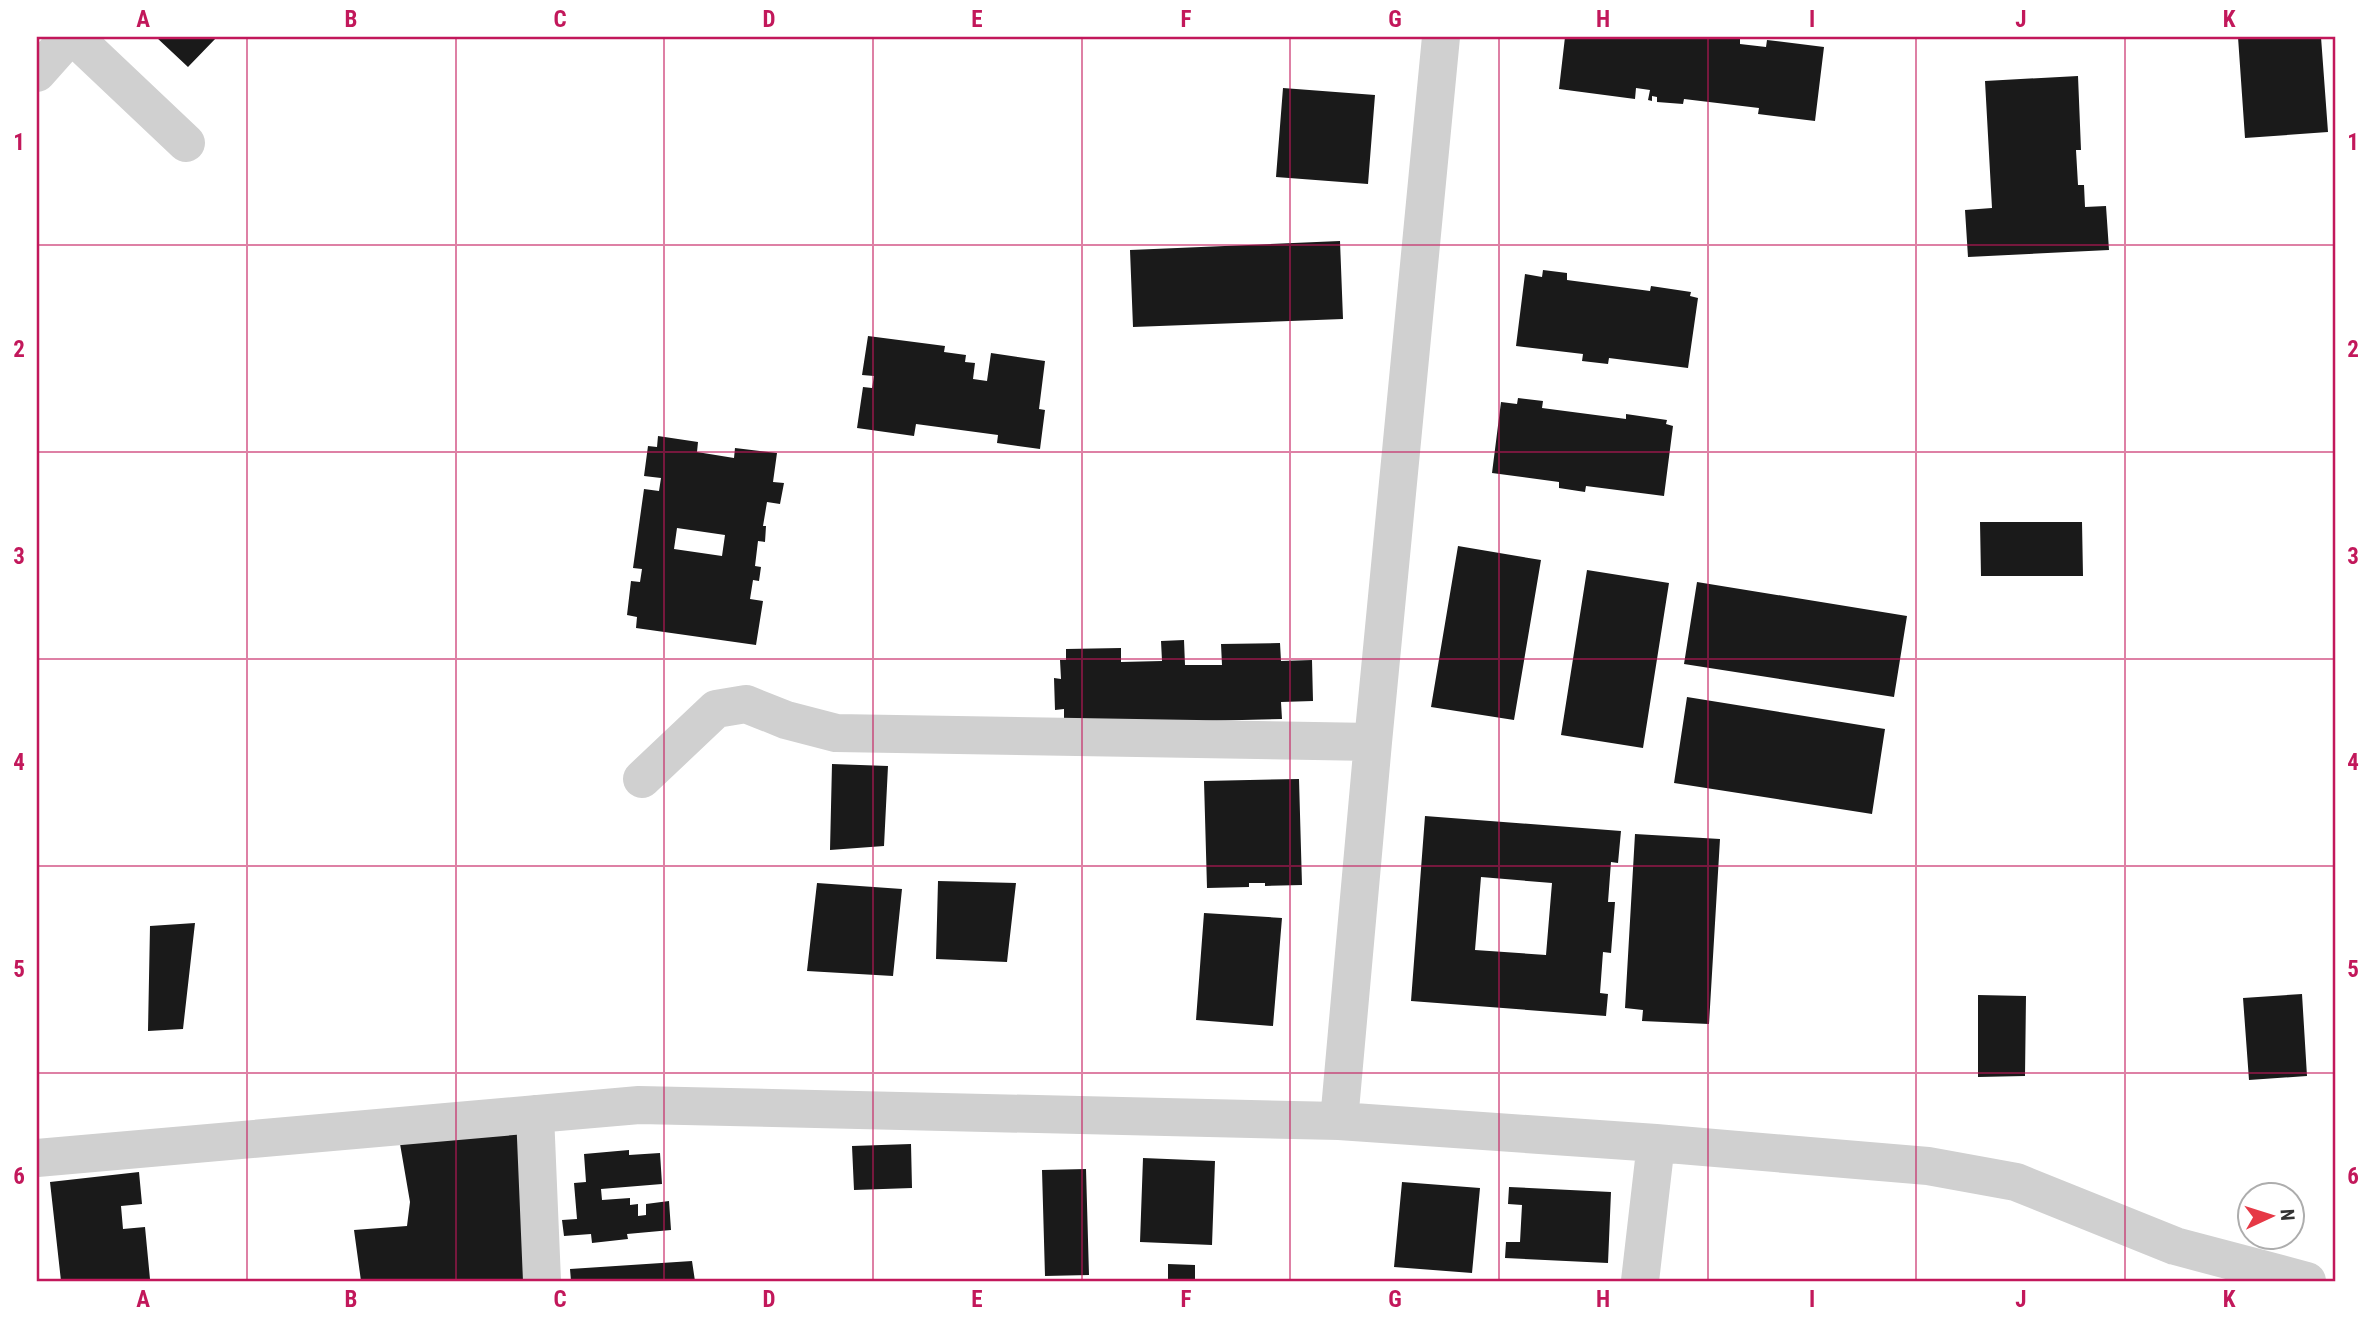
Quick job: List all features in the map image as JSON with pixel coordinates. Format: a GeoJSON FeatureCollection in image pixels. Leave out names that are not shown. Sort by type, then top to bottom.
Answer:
{"type":"FeatureCollection","features":[{"type":"Feature","properties":{"kind":"street"},"geometry":{"type":"LineString","coordinates":[[37,74],[69,37]]}},
{"type":"Feature","properties":{"kind":"street"},"geometry":{"type":"LineString","coordinates":[[74,37],[186,143]]}},
{"type":"Feature","properties":{"kind":"street"},"geometry":{"type":"LineString","coordinates":[[1339,1121],[1441,37]]}},
{"type":"Feature","properties":{"kind":"street"},"geometry":{"type":"LineString","coordinates":[[642,779],[716,709],[746,704],[786,720],[836,733],[1373,742]]}},
{"type":"Feature","properties":{"kind":"street"},"geometry":{"type":"LineString","coordinates":[[37,1158],[639,1105],[1339,1121],[1656,1143],[1927,1166],[2016,1182],[2175,1246],[2307,1281]]}},
{"type":"Feature","properties":{"kind":"street"},"geometry":{"type":"LineString","coordinates":[[535,1114],[542,1281]]}},
{"type":"Feature","properties":{"kind":"street"},"geometry":{"type":"LineString","coordinates":[[1640,1281],[1656,1143]]}},
{"type":"Feature","properties":{"kind":"building"},"geometry":{"type":"Polygon","coordinates":[[[156,37],[217,37],[188,67],[156,37]]]}},
{"type":"Feature","properties":{"kind":"building"},"geometry":{"type":"Polygon","coordinates":[[[1565,37],[1740,37],[1740,44],[1766,47],[1767,40],[1824,47],[1815,121],[1758,114],[1759,108],[1684,99],[1683,104],[1657,102],[1657,97],[1652,96],[1652,101],[1648,100],[1650,90],[1636,88],[1635,99],[1559,89],[1565,37]]]}},
{"type":"Feature","properties":{"kind":"building"},"geometry":{"type":"Polygon","coordinates":[[[2238,37],[2321,37],[2328,132],[2245,138],[2238,37]]]}},
{"type":"Feature","properties":{"kind":"building"},"geometry":{"type":"Polygon","coordinates":[[[2078,76],[2081,150],[2076,150],[2078,185],[2084,185],[2085,207],[2106,206],[2109,250],[1968,257],[1965,210],[1992,208],[1985,81],[2078,76]]]}},
{"type":"Feature","properties":{"kind":"building"},"geometry":{"type":"Polygon","coordinates":[[[1283,88],[1375,95],[1368,184],[1276,177],[1283,88]]]}},
{"type":"Feature","properties":{"kind":"building"},"geometry":{"type":"Polygon","coordinates":[[[1340,241],[1343,319],[1133,327],[1130,250],[1340,241]]]}},
{"type":"Feature","properties":{"kind":"building"},"geometry":{"type":"Polygon","coordinates":[[[1543,270],[1567,273],[1567,280],[1650,291],[1651,286],[1691,292],[1690,296],[1698,298],[1688,368],[1609,358],[1608,364],[1582,361],[1583,354],[1516,346],[1525,274],[1542,277],[1543,270]]]}},
{"type":"Feature","properties":{"kind":"building"},"geometry":{"type":"Polygon","coordinates":[[[868,336],[945,346],[944,352],[966,355],[965,362],[975,363],[973,379],[987,381],[991,353],[1045,361],[1039,409],[1045,410],[1040,449],[997,443],[998,435],[916,424],[914,436],[857,428],[863,387],[872,388],[874,376],[862,375],[868,336]]]}},
{"type":"Feature","properties":{"kind":"building"},"geometry":{"type":"Polygon","coordinates":[[[1518,398],[1543,401],[1542,408],[1626,419],[1626,414],[1667,420],[1666,424],[1673,426],[1664,496],[1586,486],[1585,492],[1559,488],[1559,482],[1492,473],[1501,402],[1517,404],[1518,398]]]}},
{"type":"Feature","properties":{"kind":"building"},"geometry":{"type":"Polygon","coordinates":[[[658,436],[698,442],[697,452],[734,458],[735,448],[777,453],[773,482],[784,483],[780,504],[767,502],[763,526],[766,526],[765,542],[758,541],[755,566],[761,567],[759,581],[753,580],[750,599],[763,601],[756,645],[636,628],[637,617],[627,615],[631,581],[640,582],[642,569],[633,568],[644,489],[659,491],[661,478],[644,476],[648,446],[657,447],[658,436]],[[677,528],[674,549],[722,556],[725,535],[677,528]]]}},
{"type":"Feature","properties":{"kind":"building"},"geometry":{"type":"Polygon","coordinates":[[[1980,522],[2082,522],[2083,576],[1981,576],[1980,522]]]}},
{"type":"Feature","properties":{"kind":"building"},"geometry":{"type":"Polygon","coordinates":[[[1458,546],[1541,560],[1514,720],[1431,707],[1458,546]]]}},
{"type":"Feature","properties":{"kind":"building"},"geometry":{"type":"Polygon","coordinates":[[[1587,570],[1669,583],[1643,748],[1561,735],[1587,570]]]}},
{"type":"Feature","properties":{"kind":"building"},"geometry":{"type":"Polygon","coordinates":[[[1697,582],[1907,616],[1894,697],[1684,664],[1697,582]]]}},
{"type":"Feature","properties":{"kind":"building"},"geometry":{"type":"Polygon","coordinates":[[[1184,640],[1185,665],[1222,665],[1221,644],[1280,643],[1281,661],[1312,660],[1313,701],[1281,702],[1282,719],[1082,724],[1064,720],[1064,709],[1055,710],[1054,678],[1061,679],[1060,660],[1066,660],[1066,649],[1121,648],[1121,662],[1162,661],[1161,641],[1184,640]]]}},
{"type":"Feature","properties":{"kind":"building"},"geometry":{"type":"Polygon","coordinates":[[[1687,697],[1885,729],[1872,814],[1674,783],[1687,697]]]}},
{"type":"Feature","properties":{"kind":"building"},"geometry":{"type":"Polygon","coordinates":[[[832,764],[888,766],[884,846],[830,850],[832,764]]]}},
{"type":"Feature","properties":{"kind":"building"},"geometry":{"type":"Polygon","coordinates":[[[1299,779],[1302,885],[1265,886],[1265,883],[1249,883],[1249,887],[1207,888],[1204,781],[1299,779]]]}},
{"type":"Feature","properties":{"kind":"building"},"geometry":{"type":"Polygon","coordinates":[[[1425,816],[1621,831],[1618,863],[1611,862],[1608,902],[1615,902],[1611,953],[1603,952],[1600,993],[1608,994],[1606,1016],[1411,1001],[1425,816]],[[1481,877],[1475,950],[1546,955],[1552,883],[1481,877]]]}},
{"type":"Feature","properties":{"kind":"building"},"geometry":{"type":"Polygon","coordinates":[[[1635,834],[1720,839],[1709,1024],[1642,1021],[1643,1010],[1625,1008],[1635,834]]]}},
{"type":"Feature","properties":{"kind":"building"},"geometry":{"type":"Polygon","coordinates":[[[938,881],[1016,883],[1007,962],[936,959],[938,881]]]}},
{"type":"Feature","properties":{"kind":"building"},"geometry":{"type":"Polygon","coordinates":[[[817,883],[902,889],[893,976],[807,971],[817,883]]]}},
{"type":"Feature","properties":{"kind":"building"},"geometry":{"type":"Polygon","coordinates":[[[1204,913],[1282,918],[1273,1026],[1196,1020],[1204,913]]]}},
{"type":"Feature","properties":{"kind":"building"},"geometry":{"type":"Polygon","coordinates":[[[195,923],[183,1029],[148,1031],[150,926],[195,923]]]}},
{"type":"Feature","properties":{"kind":"building"},"geometry":{"type":"Polygon","coordinates":[[[2302,994],[2307,1076],[2249,1080],[2243,998],[2302,994]]]}},
{"type":"Feature","properties":{"kind":"building"},"geometry":{"type":"Polygon","coordinates":[[[1978,995],[2026,996],[2025,1076],[1978,1077],[1978,995]]]}},
{"type":"Feature","properties":{"kind":"building"},"geometry":{"type":"Polygon","coordinates":[[[519,1127],[542,1281],[361,1281],[354,1230],[407,1226],[410,1202],[399,1138],[519,1127]]]}},
{"type":"Feature","properties":{"kind":"building"},"geometry":{"type":"Polygon","coordinates":[[[911,1144],[912,1188],[854,1190],[852,1146],[911,1144]]]}},
{"type":"Feature","properties":{"kind":"building"},"geometry":{"type":"Polygon","coordinates":[[[629,1150],[629,1155],[660,1153],[662,1184],[601,1189],[602,1200],[630,1198],[630,1205],[638,1204],[638,1216],[646,1215],[646,1204],[669,1201],[671,1230],[627,1234],[628,1239],[592,1243],[591,1234],[564,1236],[562,1220],[577,1219],[574,1183],[586,1182],[584,1154],[629,1150]]]}},
{"type":"Feature","properties":{"kind":"building"},"geometry":{"type":"Polygon","coordinates":[[[1143,1158],[1215,1161],[1212,1245],[1140,1242],[1143,1158]]]}},
{"type":"Feature","properties":{"kind":"building"},"geometry":{"type":"Polygon","coordinates":[[[1086,1169],[1089,1275],[1045,1276],[1042,1170],[1086,1169]]]}},
{"type":"Feature","properties":{"kind":"building"},"geometry":{"type":"Polygon","coordinates":[[[139,1172],[142,1204],[121,1206],[123,1229],[145,1227],[150,1279],[61,1281],[50,1182],[139,1172]]]}},
{"type":"Feature","properties":{"kind":"building"},"geometry":{"type":"Polygon","coordinates":[[[1402,1182],[1480,1188],[1472,1273],[1394,1267],[1402,1182]]]}},
{"type":"Feature","properties":{"kind":"building"},"geometry":{"type":"Polygon","coordinates":[[[1509,1187],[1611,1192],[1608,1263],[1505,1258],[1506,1242],[1520,1242],[1522,1205],[1508,1204],[1509,1187]]]}},
{"type":"Feature","properties":{"kind":"building"},"geometry":{"type":"Polygon","coordinates":[[[692,1261],[695,1281],[571,1281],[570,1269],[692,1261]]]}},
{"type":"Feature","properties":{"kind":"building"},"geometry":{"type":"Polygon","coordinates":[[[1168,1264],[1195,1265],[1195,1281],[1168,1281],[1168,1264]]]}}]}
